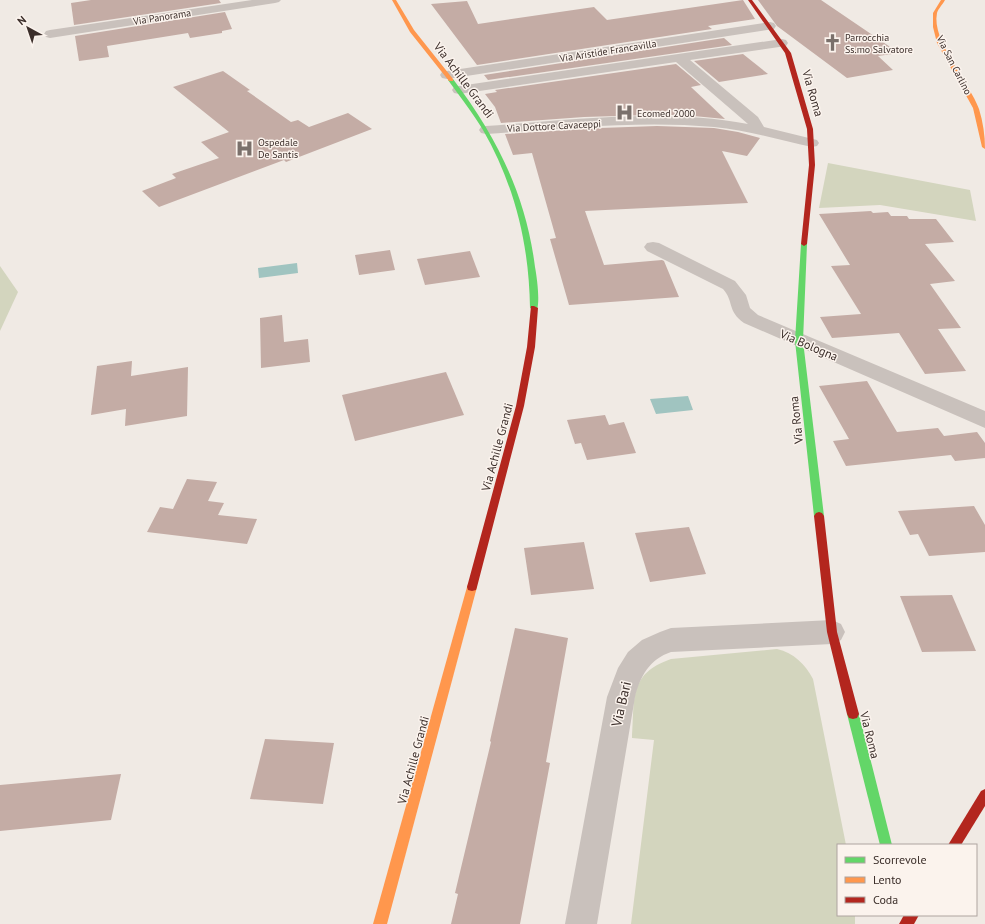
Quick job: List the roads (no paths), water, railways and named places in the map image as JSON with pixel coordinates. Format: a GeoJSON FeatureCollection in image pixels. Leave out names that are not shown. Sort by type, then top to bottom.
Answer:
{"type":"FeatureCollection","features":[{"type":"Feature","properties":{"kind":"street","name":"Via Panorama"},"geometry":{"type":"LineString","coordinates":[[50,34],[274,0]]}},
{"type":"Feature","properties":{"kind":"street","name":"Via Achille Grandi"},"geometry":{"type":"LineString","coordinates":[[380,924],[414,806],[515,427],[527,370],[534,305],[528,246],[514,193],[502,163],[486,130],[459,90],[413,35],[394,0]]}},
{"type":"Feature","properties":{"kind":"street","name":"Via Roma"},"geometry":{"type":"LineString","coordinates":[[750,0],[782,43],[792,63],[809,122],[812,143],[812,165],[805,222],[799,341],[832,632],[886,844]]}},
{"type":"Feature","properties":{"kind":"street","name":"Via San Carlino"},"geometry":{"type":"LineString","coordinates":[[943,0],[935,13],[935,27],[940,43],[980,111],[985,147]]}},
{"type":"Feature","properties":{"kind":"street","name":"Via Aristide Francavilla"},"geometry":{"type":"LineString","coordinates":[[447,75],[770,26]]}},
{"type":"Feature","properties":{"kind":"street","name":"Via Aristide Francavilla"},"geometry":{"type":"LineString","coordinates":[[459,90],[782,43]]}},
{"type":"Feature","properties":{"kind":"street"},"geometry":{"type":"LineString","coordinates":[[678,57],[753,120],[758,130]]}},
{"type":"Feature","properties":{"kind":"street","name":"Via Dottore Cavaceppi"},"geometry":{"type":"LineString","coordinates":[[486,130],[654,121],[709,123],[758,130],[812,143]]}},
{"type":"Feature","properties":{"kind":"street","name":"Via Bologna"},"geometry":{"type":"LineString","coordinates":[[653,247],[729,285],[738,295],[738,307],[747,317],[799,341],[985,420]]}},
{"type":"Feature","properties":{"kind":"street","name":"Via Bari"},"geometry":{"type":"LineString","coordinates":[[581,924],[621,697],[628,673],[635,663],[652,647],[671,640],[832,632]]}},
{"type":"Feature","properties":{"kind":"street"},"geometry":{"type":"LineString","coordinates":[[955,844],[985,795]]}},
{"type":"Feature","properties":{"kind":"water"},"geometry":{"type":"Polygon","coordinates":[[[297,263],[298,273],[259,278],[258,268],[297,263]]]}},
{"type":"Feature","properties":{"kind":"water"},"geometry":{"type":"Polygon","coordinates":[[[688,396],[693,410],[656,414],[650,399],[688,396]]]}},
{"type":"Feature","properties":{"kind":"place","name":"Parrocchia Ss.mo Salvatore"},"geometry":{"type":"Point","coordinates":[832,43]}},
{"type":"Feature","properties":{"kind":"place","name":"Ecomed 2000"},"geometry":{"type":"Point","coordinates":[624,113]}},
{"type":"Feature","properties":{"kind":"place","name":"Ospedale De Santis"},"geometry":{"type":"Point","coordinates":[245,148]}}]}
